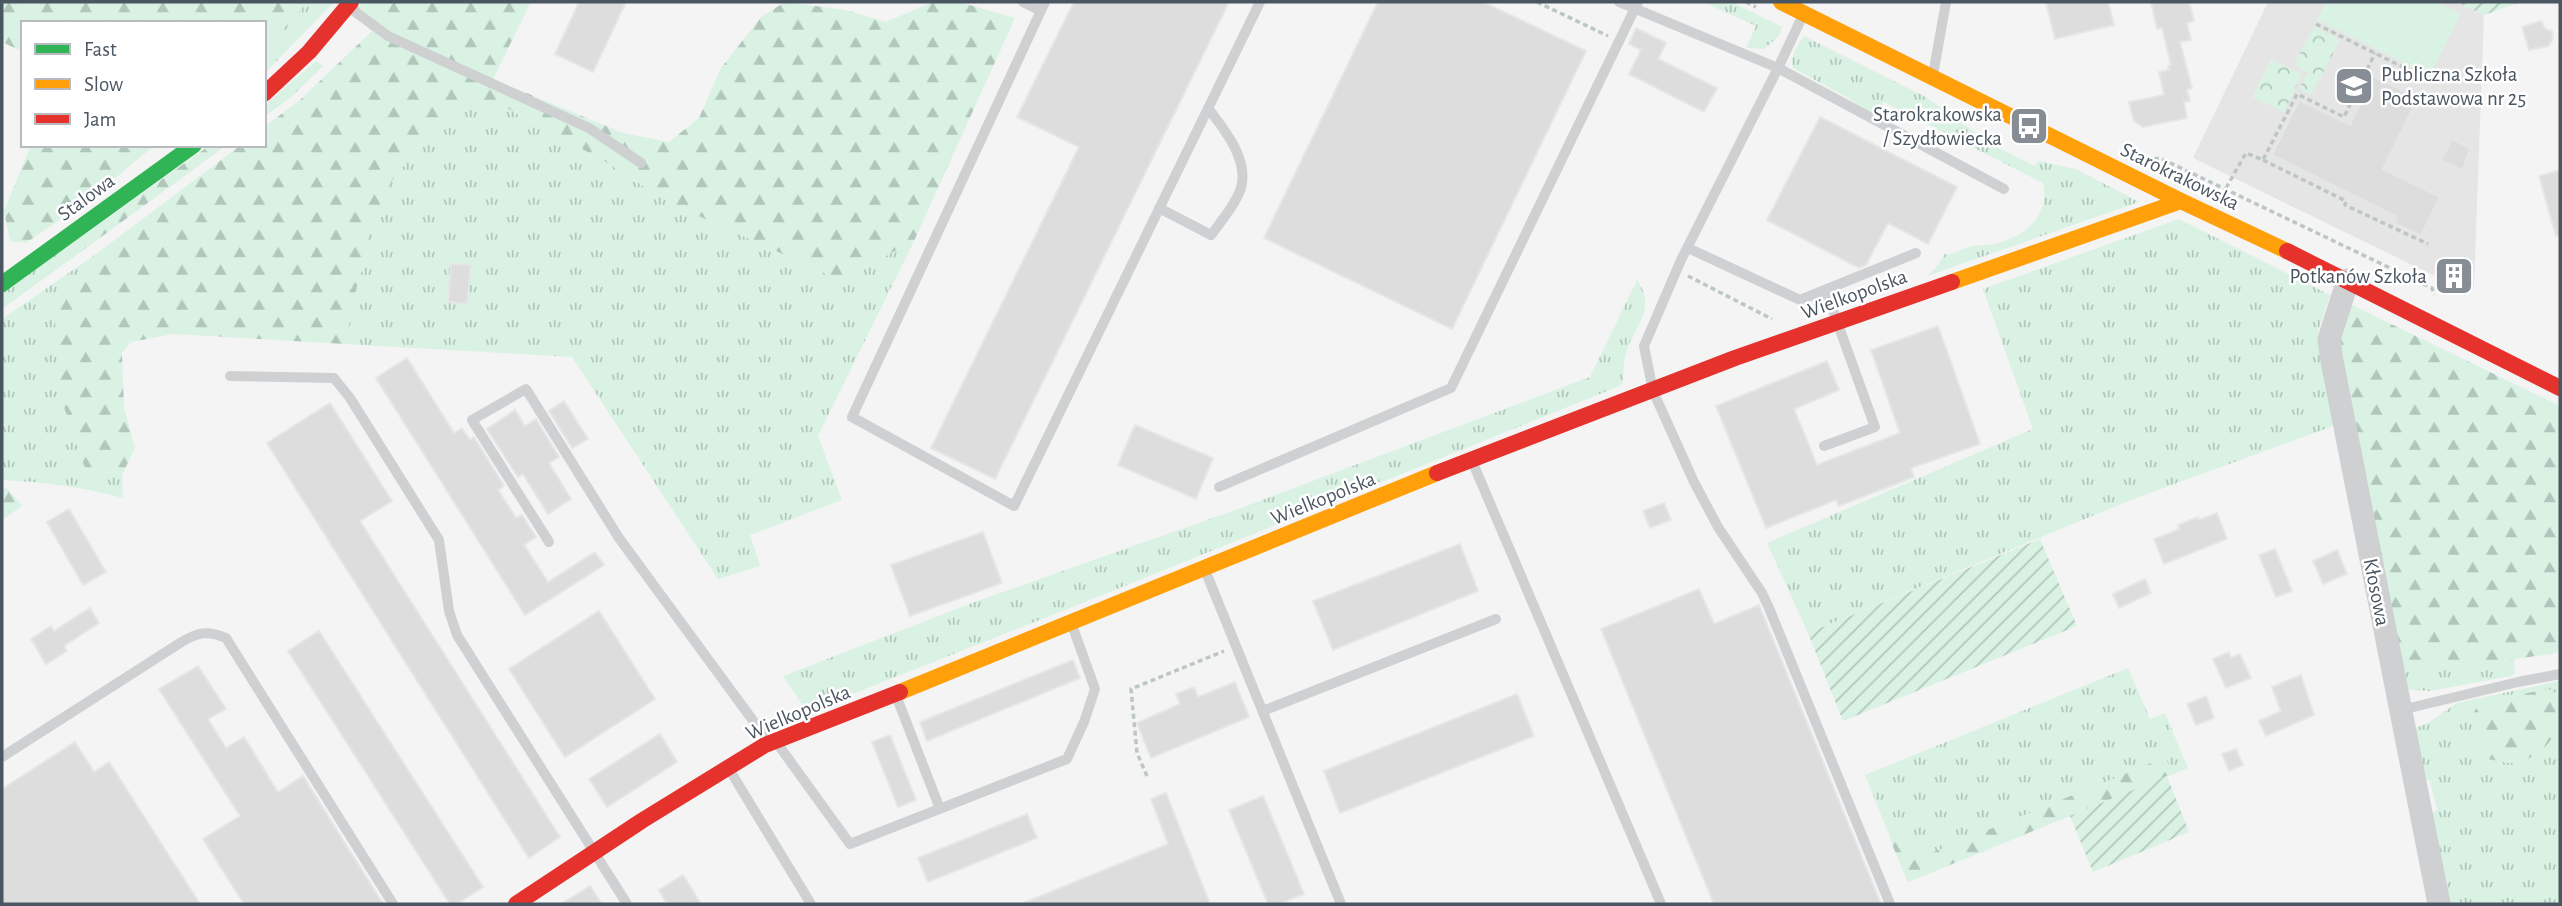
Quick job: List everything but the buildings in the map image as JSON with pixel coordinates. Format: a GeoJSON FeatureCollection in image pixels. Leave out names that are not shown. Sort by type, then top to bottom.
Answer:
{"type":"FeatureCollection","features":[{"type":"Feature","properties":{"kind":"street","name":"Starokrakowska"},"geometry":{"type":"LineString","coordinates":[[1781,2],[2560,388]]}},
{"type":"Feature","properties":{"kind":"street"},"geometry":{"type":"LineString","coordinates":[[266,92],[309,52],[350,4]]}},
{"type":"Feature","properties":{"kind":"street","name":"Stalowa"},"geometry":{"type":"LineString","coordinates":[[2,284],[191,147]]}},
{"type":"Feature","properties":{"kind":"street","name":"Wielkopolska"},"geometry":{"type":"LineString","coordinates":[[519,903],[728,768],[773,742],[1471,459],[1837,323],[2181,201]]}},
{"type":"Feature","properties":{"kind":"street","name":"Kłosowa"},"geometry":{"type":"LineString","coordinates":[[2348,281],[2329,339],[2439,904]]}},
{"type":"Feature","properties":{"kind":"lane"},"geometry":{"type":"LineString","coordinates":[[1023,2],[1043,6],[852,417],[1014,506],[1259,2]]}},
{"type":"Feature","properties":{"kind":"lane"},"geometry":{"type":"LineString","coordinates":[[1619,2],[1637,6],[1778,68],[2004,189]]}},
{"type":"Feature","properties":{"kind":"lane"},"geometry":{"type":"LineString","coordinates":[[1933,77],[1946,2]]}},
{"type":"Feature","properties":{"kind":"lane"},"geometry":{"type":"LineString","coordinates":[[350,4],[388,36],[589,128],[641,163]]}},
{"type":"Feature","properties":{"kind":"lane"},"geometry":{"type":"LineString","coordinates":[[1219,488],[1451,388],[1637,6]]}},
{"type":"Feature","properties":{"kind":"lane"},"geometry":{"type":"LineString","coordinates":[[1803,13],[1677,270],[1644,346],[1653,391],[1702,500],[1769,608],[1890,904]]}},
{"type":"Feature","properties":{"kind":"lane"},"geometry":{"type":"LineString","coordinates":[[1159,208],[1211,235],[1231,208],[1241,186],[1239,159],[1225,131],[1208,108]]}},
{"type":"Feature","properties":{"kind":"lane"},"geometry":{"type":"LineString","coordinates":[[1688,248],[1800,300],[1916,253]]}},
{"type":"Feature","properties":{"kind":"lane"},"geometry":{"type":"LineString","coordinates":[[1824,446],[1875,427],[1826,291]]}},
{"type":"Feature","properties":{"kind":"lane"},"geometry":{"type":"LineString","coordinates":[[230,376],[334,378],[439,540],[449,611],[457,635],[627,904]]}},
{"type":"Feature","properties":{"kind":"lane"},"geometry":{"type":"LineString","coordinates":[[549,542],[472,420],[526,389],[619,538],[850,845],[1067,759],[1095,689],[1071,622]]}},
{"type":"Feature","properties":{"kind":"lane"},"geometry":{"type":"LineString","coordinates":[[1471,459],[1661,904]]}},
{"type":"Feature","properties":{"kind":"lane"},"geometry":{"type":"LineString","coordinates":[[1204,569],[1341,904]]}},
{"type":"Feature","properties":{"kind":"lane"},"geometry":{"type":"LineString","coordinates":[[1262,711],[1496,619]]}},
{"type":"Feature","properties":{"kind":"lane"},"geometry":{"type":"LineString","coordinates":[[2,757],[198,632],[211,631],[226,638],[393,904]]}},
{"type":"Feature","properties":{"kind":"lane"},"geometry":{"type":"LineString","coordinates":[[2400,710],[2560,674]]}},
{"type":"Feature","properties":{"kind":"lane"},"geometry":{"type":"LineString","coordinates":[[895,694],[940,809]]}},
{"type":"Feature","properties":{"kind":"lane"},"geometry":{"type":"LineString","coordinates":[[728,768],[811,904]]}},
{"type":"Feature","properties":{"kind":"path"},"geometry":{"type":"LineString","coordinates":[[1537,2],[1618,42]]}},
{"type":"Feature","properties":{"kind":"path"},"geometry":{"type":"LineString","coordinates":[[2316,24],[2429,80]]}},
{"type":"Feature","properties":{"kind":"path"},"geometry":{"type":"LineString","coordinates":[[2263,160],[2297,94],[2344,117],[2375,53]]}},
{"type":"Feature","properties":{"kind":"path"},"geometry":{"type":"LineString","coordinates":[[2226,189],[2246,153],[2346,201],[2345,205],[2428,244]]}},
{"type":"Feature","properties":{"kind":"path"},"geometry":{"type":"LineString","coordinates":[[1677,270],[1782,324]]}},
{"type":"Feature","properties":{"kind":"path"},"geometry":{"type":"LineString","coordinates":[[1147,776],[1137,753],[1130,689],[1236,646]]}},
{"type":"Feature","properties":{"kind":"shaded area","name":"Publiczna Szkoła Podstawowa nr 25"},"geometry":{"type":"Polygon","coordinates":[[[2268,2],[2456,2],[2484,15],[2474,287],[2468,291],[2443,280],[2193,158],[2268,2]]]}},
{"type":"Feature","properties":{"kind":"green space"},"geometry":{"type":"Polygon","coordinates":[[[2,2],[308,2],[266,48],[266,21],[21,21],[21,51],[2,42],[2,2]]]}},
{"type":"Feature","properties":{"kind":"green space"},"geometry":{"type":"Polygon","coordinates":[[[96,2],[334,2],[266,72],[266,21],[86,21],[96,2]]]}},
{"type":"Feature","properties":{"kind":"green space"},"geometry":{"type":"Polygon","coordinates":[[[362,2],[531,2],[493,79],[623,133],[669,142],[699,118],[721,68],[761,17],[785,2],[845,10],[886,22],[933,2],[959,2],[1015,18],[914,241],[840,280],[670,203],[606,162],[505,107],[448,108],[390,183],[369,228],[366,256],[345,344],[173,334],[131,342],[122,353],[124,408],[135,448],[122,475],[85,468],[58,390],[55,319],[65,289],[96,254],[238,147],[266,147],[266,126],[300,100],[372,31],[353,14],[362,2]]]}},
{"type":"Feature","properties":{"kind":"green space"},"geometry":{"type":"Polygon","coordinates":[[[1703,2],[1732,2],[1782,27],[1779,36],[1764,49],[1746,48],[1756,26],[1703,2]]]}},
{"type":"Feature","properties":{"kind":"green space"},"geometry":{"type":"Polygon","coordinates":[[[2326,2],[2437,2],[2461,13],[2430,76],[2317,20],[2326,2]]]}},
{"type":"Feature","properties":{"kind":"green space"},"geometry":{"type":"Polygon","coordinates":[[[2456,2],[2521,2],[2484,15],[2456,2]]]}},
{"type":"Feature","properties":{"kind":"green space"},"geometry":{"type":"Polygon","coordinates":[[[2314,26],[2340,40],[2311,95],[2299,89],[2308,72],[2294,65],[2314,26]]]}},
{"type":"Feature","properties":{"kind":"green space"},"geometry":{"type":"Polygon","coordinates":[[[1804,36],[1924,96],[1975,132],[1974,136],[2035,166],[2038,161],[2076,169],[2139,202],[1927,276],[1945,254],[1999,243],[2027,229],[2040,213],[2043,183],[1884,102],[1876,113],[1870,113],[1793,68],[1793,55],[1804,36]]]}},
{"type":"Feature","properties":{"kind":"green space"},"geometry":{"type":"Polygon","coordinates":[[[2271,59],[2302,75],[2284,112],[2252,97],[2271,59]]]}},
{"type":"Feature","properties":{"kind":"green space"},"geometry":{"type":"Polygon","coordinates":[[[316,61],[323,66],[290,98],[266,116],[266,104],[316,61]]]}},
{"type":"Feature","properties":{"kind":"green space"},"geometry":{"type":"Polygon","coordinates":[[[505,107],[606,162],[670,203],[840,280],[914,241],[818,436],[842,500],[750,535],[760,566],[718,579],[572,357],[345,344],[366,256],[368,228],[390,183],[448,108],[505,107]]]}},
{"type":"Feature","properties":{"kind":"green space"},"geometry":{"type":"Polygon","coordinates":[[[30,147],[153,147],[90,199],[26,243],[10,241],[4,211],[30,147]]]}},
{"type":"Feature","properties":{"kind":"green space"},"geometry":{"type":"Polygon","coordinates":[[[207,147],[224,147],[71,259],[63,250],[207,147]]]}},
{"type":"Feature","properties":{"kind":"green space"},"geometry":{"type":"Polygon","coordinates":[[[2179,219],[2330,295],[2318,331],[2320,353],[2336,425],[2136,498],[1808,633],[1767,543],[2033,429],[1983,289],[2179,219]]]}},
{"type":"Feature","properties":{"kind":"green space"},"geometry":{"type":"Polygon","coordinates":[[[63,250],[71,259],[2,309],[2,293],[63,250]]]}},
{"type":"Feature","properties":{"kind":"green space"},"geometry":{"type":"Polygon","coordinates":[[[96,254],[65,289],[85,468],[122,475],[123,498],[63,486],[2,480],[2,319],[96,254]]]}},
{"type":"Feature","properties":{"kind":"green space"},"geometry":{"type":"Polygon","coordinates":[[[1637,280],[1643,291],[1644,311],[1628,346],[1622,385],[807,712],[783,676],[972,603],[1241,508],[1590,377],[1637,280]]]}},
{"type":"Feature","properties":{"kind":"green space"},"geometry":{"type":"Polygon","coordinates":[[[2350,304],[2560,406],[2560,651],[2514,659],[2400,668],[2337,341],[2350,304]]]}},
{"type":"Feature","properties":{"kind":"green space"},"geometry":{"type":"Polygon","coordinates":[[[7,488],[22,506],[2,520],[2,489],[7,488]]]}},
{"type":"Feature","properties":{"kind":"green space"},"geometry":{"type":"Polygon","coordinates":[[[2040,539],[2077,626],[1843,721],[1808,633],[2040,539]]]}},
{"type":"Feature","properties":{"kind":"green space"},"geometry":{"type":"Polygon","coordinates":[[[2514,659],[2515,674],[2510,676],[2430,691],[2404,689],[2400,668],[2514,659]]]}},
{"type":"Feature","properties":{"kind":"green space"},"geometry":{"type":"Polygon","coordinates":[[[2128,668],[2150,719],[2165,713],[2188,768],[1908,882],[1865,775],[2128,668]]]}},
{"type":"Feature","properties":{"kind":"green space"},"geometry":{"type":"Polygon","coordinates":[[[2559,681],[2560,904],[2444,904],[2427,818],[2437,810],[2430,781],[2419,776],[2413,729],[2428,723],[2457,703],[2559,681]]]}},
{"type":"Feature","properties":{"kind":"green space"},"geometry":{"type":"Polygon","coordinates":[[[2549,689],[2560,696],[2561,713],[2556,731],[2547,745],[2533,756],[2518,762],[2488,759],[2472,723],[2471,717],[2477,707],[2495,699],[2549,689]]]}},
{"type":"Feature","properties":{"kind":"green space"},"geometry":{"type":"Polygon","coordinates":[[[2166,757],[2172,774],[1908,882],[1891,842],[1904,838],[1914,860],[2166,757]]]}},
{"type":"Feature","properties":{"kind":"green space"},"geometry":{"type":"Polygon","coordinates":[[[2167,776],[2189,832],[2093,872],[2070,816],[2167,776]]]}},
{"type":"Feature","properties":{"kind":"traffic: fast"},"geometry":{"type":"LineString","coordinates":[[2,284],[191,147]]}},
{"type":"Feature","properties":{"kind":"traffic: slow"},"geometry":{"type":"LineString","coordinates":[[1781,2],[2287,251]]}},
{"type":"Feature","properties":{"kind":"traffic: slow"},"geometry":{"type":"LineString","coordinates":[[1952,282],[2181,201]]}},
{"type":"Feature","properties":{"kind":"traffic: slow"},"geometry":{"type":"LineString","coordinates":[[900,692],[1437,473]]}},
{"type":"Feature","properties":{"kind":"traffic: jam"},"geometry":{"type":"LineString","coordinates":[[266,92],[309,52],[351,2]]}},
{"type":"Feature","properties":{"kind":"traffic: jam"},"geometry":{"type":"LineString","coordinates":[[2287,251],[2560,388]]}},
{"type":"Feature","properties":{"kind":"traffic: jam"},"geometry":{"type":"LineString","coordinates":[[1437,473],[1735,358],[1952,282]]}},
{"type":"Feature","properties":{"kind":"traffic: jam"},"geometry":{"type":"LineString","coordinates":[[516,904],[643,820],[765,745],[900,692]]}},
{"type":"Feature","properties":{"kind":"place","name":"Publiczna Szkoła Podstawowa nr 25"},"geometry":{"type":"Point","coordinates":[2354,86]}},
{"type":"Feature","properties":{"kind":"place","name":"Starokrakowska / Szydłowiecka"},"geometry":{"type":"Point","coordinates":[2029,126]}},
{"type":"Feature","properties":{"kind":"place","name":"Potkanów Szkoła"},"geometry":{"type":"Point","coordinates":[2454,276]}}]}
